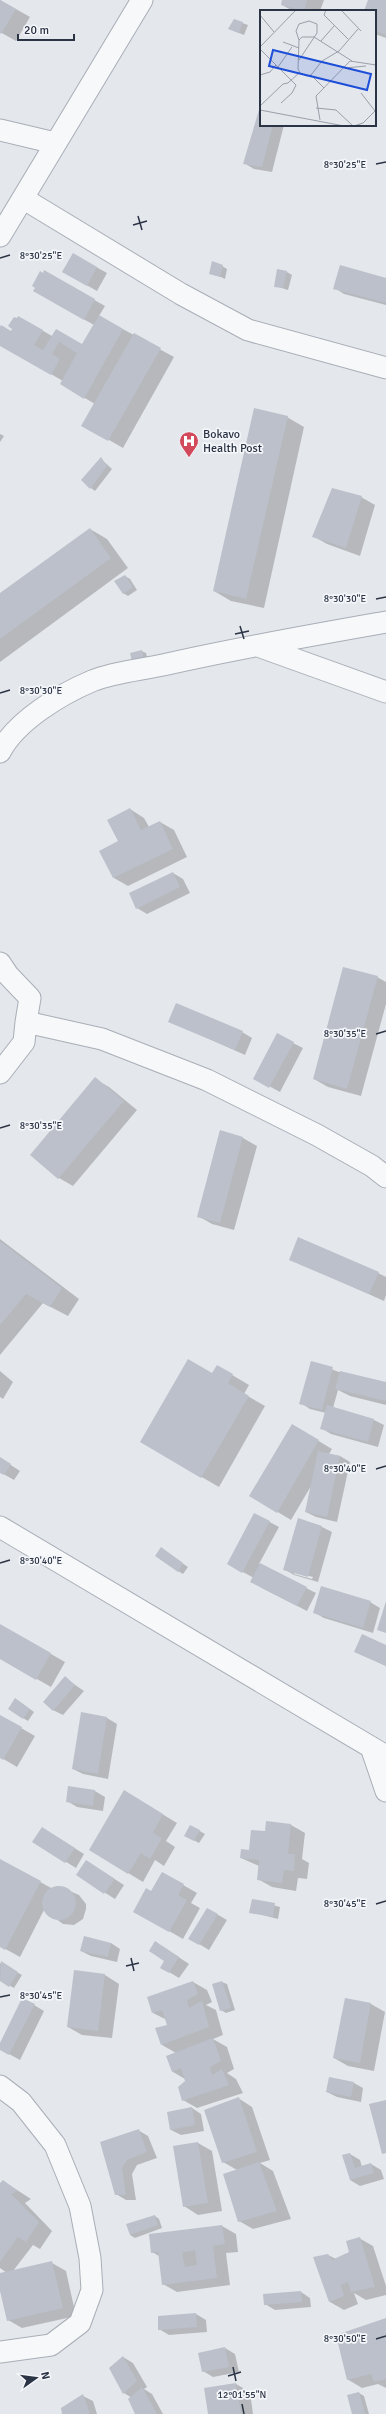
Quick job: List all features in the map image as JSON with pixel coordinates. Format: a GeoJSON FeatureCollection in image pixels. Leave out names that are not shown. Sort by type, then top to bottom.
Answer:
{"type":"FeatureCollection","features":[{"type":"Feature","properties":{"kind":"street"},"geometry":{"type":"LineString","coordinates":[[0,236],[24,199],[55,143],[142,0]]}},
{"type":"Feature","properties":{"kind":"street"},"geometry":{"type":"LineString","coordinates":[[0,130],[55,143]]}},
{"type":"Feature","properties":{"kind":"street"},"geometry":{"type":"LineString","coordinates":[[24,199],[181,294],[248,330],[386,368]]}},
{"type":"Feature","properties":{"kind":"street"},"geometry":{"type":"LineString","coordinates":[[1,746],[41,709],[66,694],[94,681],[194,658],[386,622]]}},
{"type":"Feature","properties":{"kind":"street"},"geometry":{"type":"LineString","coordinates":[[257,646],[386,692]]}},
{"type":"Feature","properties":{"kind":"street"},"geometry":{"type":"LineString","coordinates":[[0,963],[8,975],[30,998],[24,1042],[0,1072]]}},
{"type":"Feature","properties":{"kind":"street"},"geometry":{"type":"LineString","coordinates":[[26,1022],[102,1039],[206,1080],[317,1135],[372,1166],[386,1177]]}},
{"type":"Feature","properties":{"kind":"street"},"geometry":{"type":"LineString","coordinates":[[0,1527],[379,1752],[386,1791]]}},
{"type":"Feature","properties":{"kind":"street"},"geometry":{"type":"LineString","coordinates":[[0,2086],[21,2102],[55,2145],[80,2206],[90,2258],[92,2290],[80,2323],[51,2345],[0,2352]]}},
{"type":"Feature","properties":{"kind":"building"},"geometry":{"type":"Polygon","coordinates":[[[0,0],[16,9],[1,34],[0,33],[0,0]]]}},
{"type":"Feature","properties":{"kind":"building"},"geometry":{"type":"Polygon","coordinates":[[[282,0],[307,0],[304,10],[281,5],[282,0]]]}},
{"type":"Feature","properties":{"kind":"building"},"geometry":{"type":"Polygon","coordinates":[[[368,0],[386,0],[386,35],[376,31],[376,10],[364,10],[368,0]]]}},
{"type":"Feature","properties":{"kind":"building"},"geometry":{"type":"Polygon","coordinates":[[[234,19],[243,22],[239,33],[228,29],[234,19]]]}},
{"type":"Feature","properties":{"kind":"building"},"geometry":{"type":"Polygon","coordinates":[[[260,106],[260,126],[273,126],[262,167],[243,164],[260,106]]]}},
{"type":"Feature","properties":{"kind":"building"},"geometry":{"type":"Polygon","coordinates":[[[73,253],[97,267],[87,286],[62,272],[73,253]]]}},
{"type":"Feature","properties":{"kind":"building"},"geometry":{"type":"Polygon","coordinates":[[[212,261],[223,265],[220,277],[209,274],[212,261]]]}},
{"type":"Feature","properties":{"kind":"building"},"geometry":{"type":"Polygon","coordinates":[[[340,265],[386,278],[386,303],[333,289],[340,265]]]}},
{"type":"Feature","properties":{"kind":"building"},"geometry":{"type":"Polygon","coordinates":[[[277,269],[287,271],[283,288],[274,287],[277,269]]]}},
{"type":"Feature","properties":{"kind":"building"},"geometry":{"type":"Polygon","coordinates":[[[44,270],[95,299],[84,320],[33,291],[35,288],[32,286],[40,271],[43,273],[44,270]]]}},
{"type":"Feature","properties":{"kind":"building"},"geometry":{"type":"Polygon","coordinates":[[[99,315],[123,329],[84,399],[60,384],[77,353],[59,342],[52,354],[60,359],[51,375],[0,346],[0,327],[1,325],[11,331],[12,329],[8,326],[14,317],[17,318],[18,316],[43,330],[34,345],[43,350],[56,329],[82,344],[99,315]]]}},
{"type":"Feature","properties":{"kind":"building"},"geometry":{"type":"Polygon","coordinates":[[[134,333],[161,348],[108,441],[81,426],[134,333]]]}},
{"type":"Feature","properties":{"kind":"building"},"geometry":{"type":"Polygon","coordinates":[[[254,408],[288,416],[246,599],[213,591],[254,408]]]}},
{"type":"Feature","properties":{"kind":"building"},"geometry":{"type":"Polygon","coordinates":[[[101,457],[107,466],[90,489],[81,480],[101,457]]]}},
{"type":"Feature","properties":{"kind":"building"},"geometry":{"type":"Polygon","coordinates":[[[332,488],[362,496],[346,548],[312,537],[332,488]]]}},
{"type":"Feature","properties":{"kind":"building"},"geometry":{"type":"Polygon","coordinates":[[[90,528],[111,558],[0,639],[0,593],[90,528]]]}},
{"type":"Feature","properties":{"kind":"building"},"geometry":{"type":"Polygon","coordinates":[[[125,575],[133,587],[123,594],[114,581],[125,575]]]}},
{"type":"Feature","properties":{"kind":"building"},"geometry":{"type":"Polygon","coordinates":[[[142,650],[144,659],[132,662],[130,653],[142,650]]]}},
{"type":"Feature","properties":{"kind":"building"},"geometry":{"type":"Polygon","coordinates":[[[130,808],[141,830],[160,821],[173,849],[113,878],[99,851],[118,841],[107,820],[130,808]]]}},
{"type":"Feature","properties":{"kind":"building"},"geometry":{"type":"Polygon","coordinates":[[[173,872],[180,887],[136,909],[129,893],[173,872]]]}},
{"type":"Feature","properties":{"kind":"building"},"geometry":{"type":"Polygon","coordinates":[[[343,967],[378,976],[347,1089],[313,1079],[343,967]]]}},
{"type":"Feature","properties":{"kind":"building"},"geometry":{"type":"Polygon","coordinates":[[[176,1003],[243,1031],[235,1050],[168,1022],[176,1003]]]}},
{"type":"Feature","properties":{"kind":"building"},"geometry":{"type":"Polygon","coordinates":[[[277,1033],[294,1042],[269,1088],[253,1079],[277,1033]]]}},
{"type":"Feature","properties":{"kind":"building"},"geometry":{"type":"Polygon","coordinates":[[[95,1077],[124,1101],[58,1179],[30,1155],[95,1077]]]}},
{"type":"Feature","properties":{"kind":"building"},"geometry":{"type":"Polygon","coordinates":[[[220,1130],[243,1137],[220,1223],[197,1217],[220,1130]]]}},
{"type":"Feature","properties":{"kind":"building"},"geometry":{"type":"Polygon","coordinates":[[[298,1237],[379,1272],[369,1294],[289,1260],[298,1237]]]}},
{"type":"Feature","properties":{"kind":"building"},"geometry":{"type":"Polygon","coordinates":[[[0,1241],[62,1288],[50,1307],[26,1294],[0,1325],[0,1241]]]}},
{"type":"Feature","properties":{"kind":"building"},"geometry":{"type":"Polygon","coordinates":[[[188,1359],[212,1373],[217,1365],[233,1374],[228,1383],[249,1396],[201,1478],[140,1442],[188,1359]]]}},
{"type":"Feature","properties":{"kind":"building"},"geometry":{"type":"Polygon","coordinates":[[[311,1361],[333,1367],[322,1410],[299,1404],[311,1361]]]}},
{"type":"Feature","properties":{"kind":"building"},"geometry":{"type":"Polygon","coordinates":[[[340,1371],[386,1382],[386,1401],[335,1389],[340,1371]]]}},
{"type":"Feature","properties":{"kind":"building"},"geometry":{"type":"Polygon","coordinates":[[[327,1405],[374,1419],[368,1442],[320,1429],[327,1405]]]}},
{"type":"Feature","properties":{"kind":"building"},"geometry":{"type":"Polygon","coordinates":[[[292,1424],[319,1440],[277,1513],[249,1496],[292,1424]]]}},
{"type":"Feature","properties":{"kind":"building"},"geometry":{"type":"Polygon","coordinates":[[[318,1451],[340,1456],[327,1517],[305,1512],[318,1451]]]}},
{"type":"Feature","properties":{"kind":"building"},"geometry":{"type":"Polygon","coordinates":[[[0,1457],[11,1464],[4,1475],[0,1473],[0,1457]]]}},
{"type":"Feature","properties":{"kind":"building"},"geometry":{"type":"Polygon","coordinates":[[[254,1513],[270,1521],[242,1573],[227,1564],[254,1513]]]}},
{"type":"Feature","properties":{"kind":"building"},"geometry":{"type":"Polygon","coordinates":[[[298,1518],[322,1526],[308,1577],[283,1570],[298,1518]]]}},
{"type":"Feature","properties":{"kind":"building"},"geometry":{"type":"Polygon","coordinates":[[[161,1547],[183,1563],[178,1572],[155,1556],[161,1547]]]}},
{"type":"Feature","properties":{"kind":"building"},"geometry":{"type":"Polygon","coordinates":[[[260,1563],[307,1587],[297,1606],[250,1582],[260,1563]]]}},
{"type":"Feature","properties":{"kind":"building"},"geometry":{"type":"Polygon","coordinates":[[[321,1586],[371,1601],[363,1628],[313,1613],[321,1586]]]}},
{"type":"Feature","properties":{"kind":"building"},"geometry":{"type":"Polygon","coordinates":[[[386,1601],[386,1633],[377,1630],[386,1601]]]}},
{"type":"Feature","properties":{"kind":"building"},"geometry":{"type":"Polygon","coordinates":[[[0,1624],[51,1653],[36,1680],[0,1659],[0,1624]]]}},
{"type":"Feature","properties":{"kind":"building"},"geometry":{"type":"Polygon","coordinates":[[[362,1634],[386,1645],[386,1666],[354,1652],[362,1634]]]}},
{"type":"Feature","properties":{"kind":"building"},"geometry":{"type":"Polygon","coordinates":[[[65,1676],[75,1685],[53,1711],[43,1702],[65,1676]]]}},
{"type":"Feature","properties":{"kind":"building"},"geometry":{"type":"Polygon","coordinates":[[[15,1698],[30,1709],[23,1719],[8,1709],[15,1698]]]}},
{"type":"Feature","properties":{"kind":"building"},"geometry":{"type":"Polygon","coordinates":[[[81,1712],[107,1717],[98,1774],[72,1769],[81,1712]]]}},
{"type":"Feature","properties":{"kind":"building"},"geometry":{"type":"Polygon","coordinates":[[[0,1715],[22,1727],[3,1760],[0,1758],[0,1715]]]}},
{"type":"Feature","properties":{"kind":"building"},"geometry":{"type":"Polygon","coordinates":[[[68,1786],[95,1790],[93,1806],[66,1802],[68,1786]]]}},
{"type":"Feature","properties":{"kind":"building"},"geometry":{"type":"Polygon","coordinates":[[[124,1790],[163,1814],[153,1833],[162,1838],[150,1859],[141,1853],[128,1874],[89,1850],[124,1790]]]}},
{"type":"Feature","properties":{"kind":"building"},"geometry":{"type":"Polygon","coordinates":[[[266,1821],[291,1824],[288,1854],[295,1854],[294,1871],[284,1870],[282,1883],[257,1880],[259,1860],[240,1858],[241,1849],[249,1850],[251,1830],[265,1831],[266,1821]]]}},
{"type":"Feature","properties":{"kind":"building"},"geometry":{"type":"Polygon","coordinates":[[[190,1825],[200,1830],[194,1841],[184,1836],[190,1825]]]}},
{"type":"Feature","properties":{"kind":"building"},"geometry":{"type":"Polygon","coordinates":[[[42,1827],[75,1848],[65,1863],[32,1842],[42,1827]]]}},
{"type":"Feature","properties":{"kind":"building"},"geometry":{"type":"Polygon","coordinates":[[[0,1859],[41,1881],[5,1950],[0,1947],[0,1859]]]}},
{"type":"Feature","properties":{"kind":"building"},"geometry":{"type":"Polygon","coordinates":[[[86,1860],[115,1879],[104,1894],[76,1875],[86,1860]]]}},
{"type":"Feature","properties":{"kind":"building"},"geometry":{"type":"Polygon","coordinates":[[[162,1872],[184,1884],[178,1895],[187,1900],[169,1932],[133,1912],[146,1888],[151,1891],[162,1872]]]}},
{"type":"Feature","properties":{"kind":"building"},"geometry":{"type":"Polygon","coordinates":[[[56,1886],[62,1886],[66,1887],[73,1893],[76,1903],[75,1910],[69,1917],[62,1920],[56,1920],[52,1919],[45,1913],[42,1906],[42,1900],[43,1896],[49,1889],[56,1886]]]}},
{"type":"Feature","properties":{"kind":"building"},"geometry":{"type":"Polygon","coordinates":[[[252,1899],[275,1903],[273,1917],[249,1913],[252,1899]]]}},
{"type":"Feature","properties":{"kind":"building"},"geometry":{"type":"Polygon","coordinates":[[[207,1908],[218,1914],[199,1945],[188,1939],[207,1908]]]}},
{"type":"Feature","properties":{"kind":"building"},"geometry":{"type":"Polygon","coordinates":[[[84,1936],[111,1943],[108,1957],[80,1951],[84,1936]]]}},
{"type":"Feature","properties":{"kind":"building"},"geometry":{"type":"Polygon","coordinates":[[[155,1941],[179,1957],[169,1973],[160,1968],[164,1961],[149,1951],[155,1941]]]}},
{"type":"Feature","properties":{"kind":"building"},"geometry":{"type":"Polygon","coordinates":[[[1,1961],[18,1972],[9,1987],[0,1981],[1,1961]]]}},
{"type":"Feature","properties":{"kind":"building"},"geometry":{"type":"Polygon","coordinates":[[[74,1970],[105,1974],[98,2031],[67,2027],[74,1970]]]}},
{"type":"Feature","properties":{"kind":"building"},"geometry":{"type":"Polygon","coordinates":[[[193,1981],[198,1994],[187,2000],[189,2008],[202,2001],[209,2027],[161,2045],[155,2028],[167,2025],[162,2010],[152,2013],[147,1997],[193,1981]]]}},
{"type":"Feature","properties":{"kind":"building"},"geometry":{"type":"Polygon","coordinates":[[[222,1981],[231,2008],[220,2011],[212,1984],[222,1981]]]}},
{"type":"Feature","properties":{"kind":"building"},"geometry":{"type":"Polygon","coordinates":[[[22,1998],[35,2004],[9,2055],[0,2050],[0,2043],[22,1998]]]}},
{"type":"Feature","properties":{"kind":"building"},"geometry":{"type":"Polygon","coordinates":[[[345,1998],[371,2003],[360,2063],[333,2058],[345,1998]]]}},
{"type":"Feature","properties":{"kind":"building"},"geometry":{"type":"Polygon","coordinates":[[[213,2038],[221,2061],[210,2067],[212,2075],[222,2069],[229,2085],[182,2101],[178,2087],[185,2081],[181,2068],[172,2072],[166,2056],[213,2038]]]}},
{"type":"Feature","properties":{"kind":"building"},"geometry":{"type":"Polygon","coordinates":[[[329,2077],[354,2082],[351,2097],[326,2092],[329,2077]]]}},
{"type":"Feature","properties":{"kind":"building"},"geometry":{"type":"Polygon","coordinates":[[[239,2097],[257,2152],[222,2163],[204,2110],[239,2097]]]}},
{"type":"Feature","properties":{"kind":"building"},"geometry":{"type":"Polygon","coordinates":[[[386,2100],[386,2153],[382,2154],[369,2104],[386,2100]]]}},
{"type":"Feature","properties":{"kind":"building"},"geometry":{"type":"Polygon","coordinates":[[[192,2107],[195,2125],[170,2130],[167,2112],[192,2107]]]}},
{"type":"Feature","properties":{"kind":"building"},"geometry":{"type":"Polygon","coordinates":[[[139,2129],[147,2152],[127,2160],[122,2168],[126,2195],[115,2195],[100,2142],[139,2129]]]}},
{"type":"Feature","properties":{"kind":"building"},"geometry":{"type":"Polygon","coordinates":[[[198,2142],[208,2203],[183,2207],[173,2146],[198,2142]]]}},
{"type":"Feature","properties":{"kind":"building"},"geometry":{"type":"Polygon","coordinates":[[[350,2153],[355,2168],[371,2163],[374,2173],[350,2180],[342,2155],[350,2153]]]}},
{"type":"Feature","properties":{"kind":"building"},"geometry":{"type":"Polygon","coordinates":[[[259,2162],[277,2211],[238,2222],[223,2174],[259,2162]]]}},
{"type":"Feature","properties":{"kind":"building"},"geometry":{"type":"Polygon","coordinates":[[[3,2180],[18,2191],[11,2194],[39,2222],[26,2242],[18,2237],[0,2262],[0,2183],[3,2180]]]}},
{"type":"Feature","properties":{"kind":"building"},"geometry":{"type":"Polygon","coordinates":[[[155,2215],[158,2225],[130,2235],[126,2224],[155,2215]]]}},
{"type":"Feature","properties":{"kind":"building"},"geometry":{"type":"Polygon","coordinates":[[[222,2225],[225,2244],[213,2246],[217,2278],[162,2285],[158,2252],[151,2253],[149,2234],[222,2225]],[[195,2250],[182,2253],[185,2267],[197,2265],[195,2250]]]}},
{"type":"Feature","properties":{"kind":"building"},"geometry":{"type":"Polygon","coordinates":[[[360,2237],[375,2287],[351,2292],[348,2282],[341,2285],[344,2296],[329,2302],[313,2257],[328,2254],[332,2260],[349,2252],[346,2241],[360,2237]]]}},
{"type":"Feature","properties":{"kind":"building"},"geometry":{"type":"Polygon","coordinates":[[[52,2261],[63,2308],[7,2321],[0,2291],[0,2273],[52,2261]]]}},
{"type":"Feature","properties":{"kind":"building"},"geometry":{"type":"Polygon","coordinates":[[[301,2291],[302,2302],[264,2305],[263,2294],[301,2291]]]}},
{"type":"Feature","properties":{"kind":"building"},"geometry":{"type":"Polygon","coordinates":[[[196,2313],[197,2327],[158,2330],[158,2316],[196,2313]]]}},
{"type":"Feature","properties":{"kind":"building"},"geometry":{"type":"Polygon","coordinates":[[[386,2318],[386,2379],[374,2382],[371,2374],[347,2380],[336,2335],[386,2318]]]}},
{"type":"Feature","properties":{"kind":"building"},"geometry":{"type":"Polygon","coordinates":[[[225,2347],[229,2367],[202,2372],[198,2353],[225,2347]]]}},
{"type":"Feature","properties":{"kind":"building"},"geometry":{"type":"Polygon","coordinates":[[[123,2356],[137,2381],[123,2394],[109,2368],[123,2356]]]}},
{"type":"Feature","properties":{"kind":"building"},"geometry":{"type":"Polygon","coordinates":[[[236,2383],[241,2414],[208,2414],[204,2388],[236,2383]]]}},
{"type":"Feature","properties":{"kind":"building"},"geometry":{"type":"Polygon","coordinates":[[[142,2387],[157,2414],[135,2414],[128,2399],[142,2387]]]}},
{"type":"Feature","properties":{"kind":"building"},"geometry":{"type":"Polygon","coordinates":[[[359,2392],[365,2414],[352,2414],[347,2395],[359,2392]]]}},
{"type":"Feature","properties":{"kind":"building"},"geometry":{"type":"Polygon","coordinates":[[[83,2394],[90,2414],[62,2414],[61,2408],[83,2394]]]}},
{"type":"Feature","properties":{"kind":"place","name":"Bokavo Health Post"},"geometry":{"type":"Point","coordinates":[189,458]}}]}
